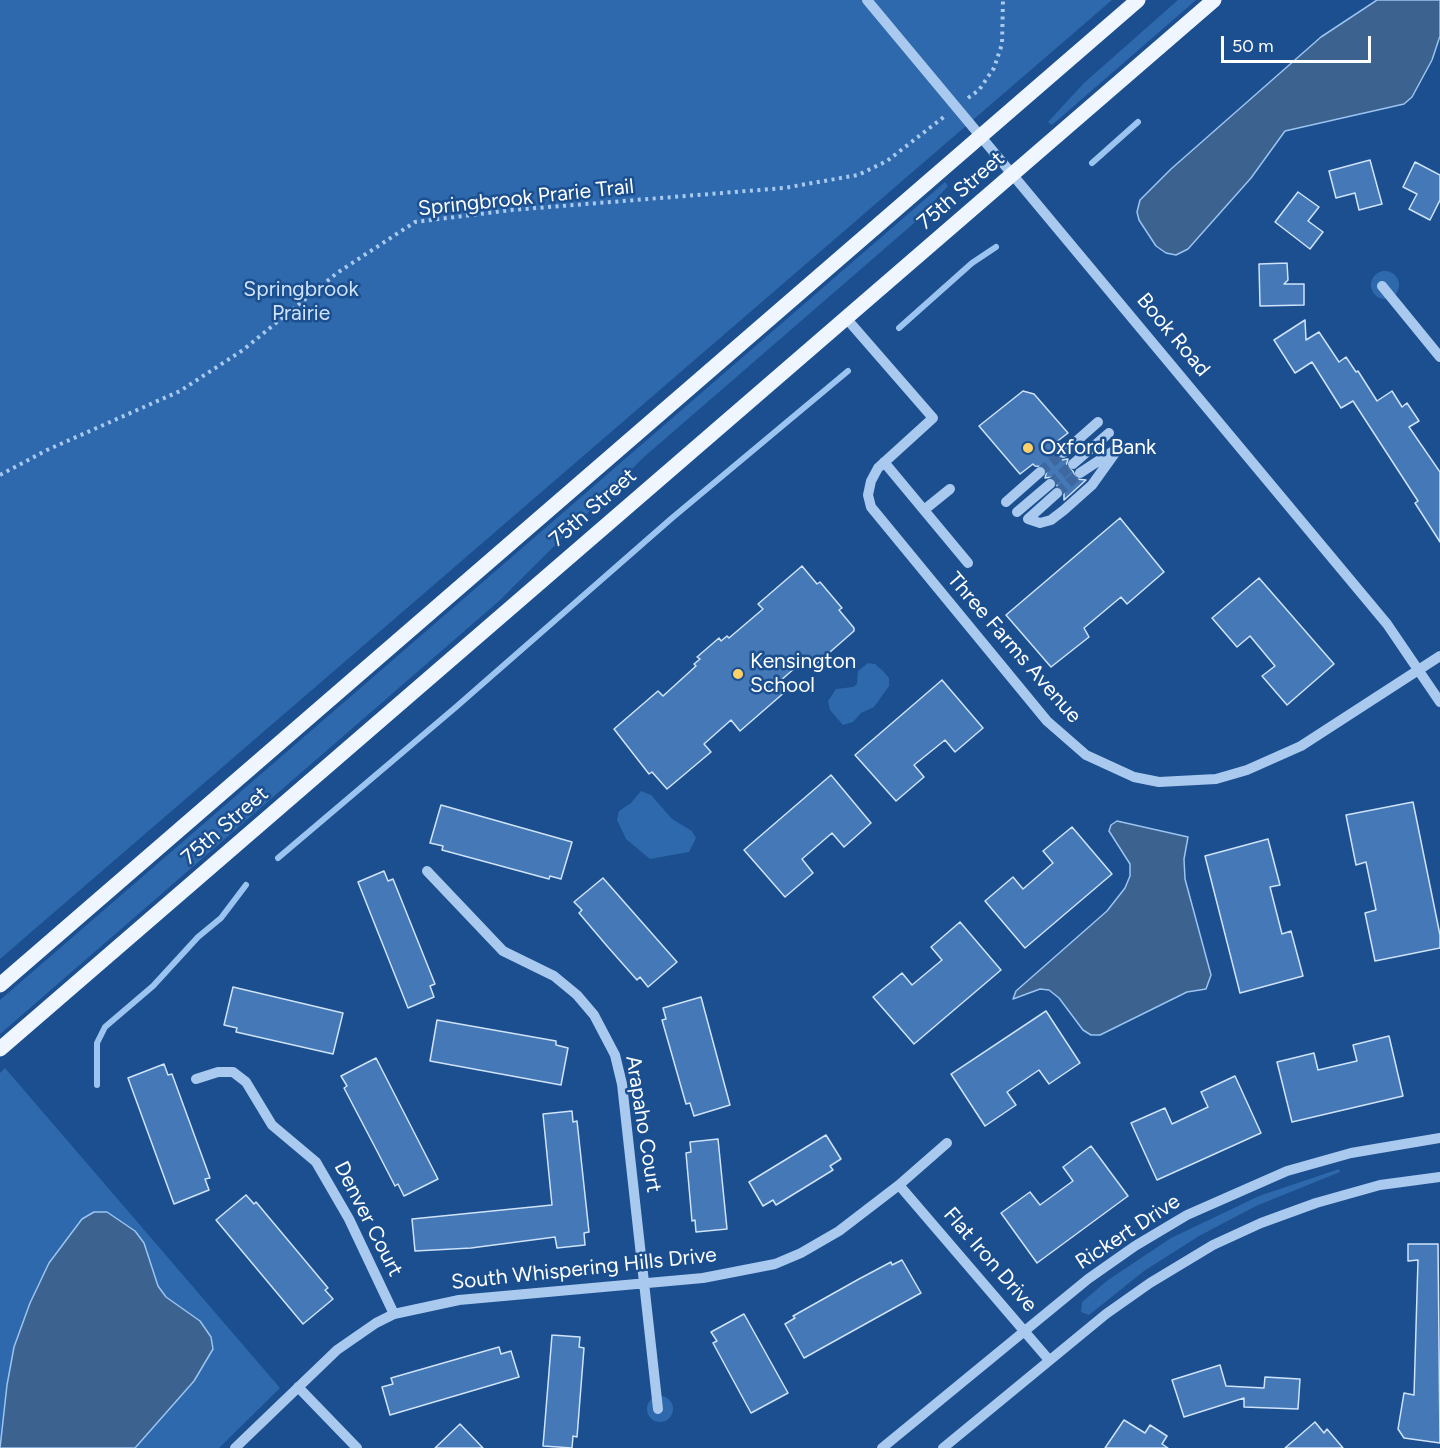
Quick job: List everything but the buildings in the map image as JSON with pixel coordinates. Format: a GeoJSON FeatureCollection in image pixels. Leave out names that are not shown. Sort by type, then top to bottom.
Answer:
{"type":"FeatureCollection","features":[{"type":"Feature","properties":{"kind":"main road","name":"75th Street"},"geometry":{"type":"LineString","coordinates":[[0,985],[1138,0]]}},
{"type":"Feature","properties":{"kind":"main road","name":"75th Street"},"geometry":{"type":"LineString","coordinates":[[0,1049],[1214,0]]}},
{"type":"Feature","properties":{"kind":"street","name":"Book Road"},"geometry":{"type":"LineString","coordinates":[[867,0],[1387,624],[1420,669],[1440,702]]}},
{"type":"Feature","properties":{"kind":"street"},"geometry":{"type":"LineString","coordinates":[[1382,286],[1440,357]]}},
{"type":"Feature","properties":{"kind":"street","name":"Three Farms Avenue"},"geometry":{"type":"LineString","coordinates":[[846,318],[933,418],[884,462],[871,481],[868,495],[876,515],[1047,721],[1086,754],[1134,777],[1159,782],[1187,783],[1216,779],[1247,770],[1301,746],[1440,656]]}},
{"type":"Feature","properties":{"kind":"street"},"geometry":{"type":"LineString","coordinates":[[1063,453],[1098,422]]}},
{"type":"Feature","properties":{"kind":"street"},"geometry":{"type":"LineString","coordinates":[[1058,493],[1028,519],[1040,522],[1051,520],[1092,485],[1120,446],[1076,469],[1109,433]]}},
{"type":"Feature","properties":{"kind":"street"},"geometry":{"type":"LineString","coordinates":[[884,462],[968,563]]}},
{"type":"Feature","properties":{"kind":"street"},"geometry":{"type":"LineString","coordinates":[[1006,502],[1040,472]]}},
{"type":"Feature","properties":{"kind":"street"},"geometry":{"type":"LineString","coordinates":[[1017,512],[1050,484]]}},
{"type":"Feature","properties":{"kind":"street"},"geometry":{"type":"LineString","coordinates":[[924,510],[950,489]]}},
{"type":"Feature","properties":{"kind":"street","name":"Arapaho Court"},"geometry":{"type":"LineString","coordinates":[[427,871],[503,951],[554,976],[577,995],[594,1015],[615,1055],[621,1084],[658,1409]]}},
{"type":"Feature","properties":{"kind":"street","name":"Denver Court"},"geometry":{"type":"LineString","coordinates":[[196,1079],[218,1072],[233,1072],[246,1082],[272,1125],[305,1150],[330,1184],[394,1314]]}},
{"type":"Feature","properties":{"kind":"street","name":"Rickert Drive"},"geometry":{"type":"LineString","coordinates":[[882,1448],[1088,1279],[1135,1246],[1186,1215],[1287,1171],[1351,1153],[1440,1138]]}},
{"type":"Feature","properties":{"kind":"street","name":"South Whispering Hills Drive"},"geometry":{"type":"LineString","coordinates":[[235,1448],[337,1350],[376,1323],[394,1314],[459,1300],[702,1278],[775,1264],[801,1253],[839,1231],[900,1185],[947,1143]]}},
{"type":"Feature","properties":{"kind":"street"},"geometry":{"type":"LineString","coordinates":[[943,1448],[1049,1360],[1150,1283],[1213,1245],[1261,1223],[1316,1203],[1380,1185],[1440,1177]]}},
{"type":"Feature","properties":{"kind":"street","name":"Flat Iron Drive"},"geometry":{"type":"LineString","coordinates":[[900,1185],[1049,1360]]}},
{"type":"Feature","properties":{"kind":"street"},"geometry":{"type":"LineString","coordinates":[[298,1387],[357,1448]]}},
{"type":"Feature","properties":{"kind":"path"},"geometry":{"type":"LineString","coordinates":[[979,90],[994,68],[1002,44],[1003,0]]}},
{"type":"Feature","properties":{"kind":"path","name":"Springbrook Prarie Trail"},"geometry":{"type":"LineString","coordinates":[[0,475],[47,450],[180,391],[243,350],[337,273],[415,222],[512,210],[784,188],[858,175],[887,161],[930,127]]}},
{"type":"Feature","properties":{"kind":"green space","name":"Springbrook Prairie"},"geometry":{"type":"Polygon","coordinates":[[[0,0],[1112,0],[0,959],[0,0]]]}},
{"type":"Feature","properties":{"kind":"green space"},"geometry":{"type":"Polygon","coordinates":[[[1178,0],[1196,0],[1052,125],[1048,122],[1084,83],[1178,0]]]}},
{"type":"Feature","properties":{"kind":"green space"},"geometry":{"type":"Polygon","coordinates":[[[945,182],[948,186],[913,224],[644,457],[499,601],[0,1034],[0,1000],[945,182]]]}},
{"type":"Feature","properties":{"kind":"green space"},"geometry":{"type":"Polygon","coordinates":[[[1385,271],[1395,275],[1399,285],[1395,295],[1385,299],[1375,295],[1371,285],[1375,275],[1385,271]]]}},
{"type":"Feature","properties":{"kind":"green space"},"geometry":{"type":"Polygon","coordinates":[[[868,663],[875,664],[883,671],[889,678],[889,686],[874,707],[861,713],[853,722],[843,725],[830,710],[828,701],[836,689],[853,687],[857,684],[858,671],[868,663]]]}},
{"type":"Feature","properties":{"kind":"green space"},"geometry":{"type":"Polygon","coordinates":[[[641,791],[651,795],[672,819],[692,831],[696,838],[689,852],[650,859],[626,839],[617,820],[619,811],[631,803],[641,791]]]}},
{"type":"Feature","properties":{"kind":"green space"},"geometry":{"type":"Polygon","coordinates":[[[5,1068],[280,1388],[219,1448],[0,1448],[0,1073],[5,1068]]]}},
{"type":"Feature","properties":{"kind":"green space"},"geometry":{"type":"Polygon","coordinates":[[[1339,1169],[1340,1172],[1256,1206],[1199,1236],[1144,1271],[1089,1315],[1081,1312],[1082,1302],[1108,1280],[1171,1238],[1259,1196],[1339,1169]]]}},
{"type":"Feature","properties":{"kind":"green space"},"geometry":{"type":"Polygon","coordinates":[[[660,1396],[669,1400],[673,1409],[669,1418],[660,1422],[651,1418],[647,1409],[651,1400],[660,1396]]]}},
{"type":"Feature","properties":{"kind":"shaded area"},"geometry":{"type":"Polygon","coordinates":[[[1377,0],[1440,0],[1440,36],[1432,60],[1412,97],[1404,104],[1285,131],[1251,178],[1188,249],[1176,255],[1166,253],[1156,246],[1139,220],[1137,212],[1140,200],[1171,169],[1321,37],[1377,0]]]}},
{"type":"Feature","properties":{"kind":"shaded area"},"geometry":{"type":"Polygon","coordinates":[[[1117,821],[1188,837],[1184,859],[1185,879],[1211,975],[1206,989],[1187,992],[1100,1035],[1091,1035],[1083,1030],[1059,998],[1049,990],[1040,989],[1013,999],[1016,991],[1107,911],[1125,888],[1130,876],[1130,864],[1109,831],[1111,825],[1117,821]]]}},
{"type":"Feature","properties":{"kind":"shaded area"},"geometry":{"type":"Polygon","coordinates":[[[94,1212],[107,1212],[135,1231],[144,1243],[158,1286],[166,1297],[200,1321],[211,1337],[213,1349],[194,1381],[135,1448],[0,1448],[14,1347],[30,1303],[49,1263],[82,1219],[94,1212]]]}},
{"type":"Feature","properties":{"kind":"waterway"},"geometry":{"type":"LineString","coordinates":[[1092,163],[1138,122]]}},
{"type":"Feature","properties":{"kind":"waterway"},"geometry":{"type":"LineString","coordinates":[[899,328],[972,263],[996,247]]}},
{"type":"Feature","properties":{"kind":"waterway"},"geometry":{"type":"LineString","coordinates":[[278,858],[456,707],[672,518],[848,371]]}},
{"type":"Feature","properties":{"kind":"waterway"},"geometry":{"type":"LineString","coordinates":[[97,1085],[97,1043],[105,1027],[153,986],[198,937],[221,918],[246,885]]}},
{"type":"Feature","properties":{"kind":"tunnel"},"geometry":{"type":"LineString","coordinates":[[1040,472],[1063,453]]}},
{"type":"Feature","properties":{"kind":"tunnel"},"geometry":{"type":"LineString","coordinates":[[1050,484],[1073,464]]}},
{"type":"Feature","properties":{"kind":"tunnel"},"geometry":{"type":"LineString","coordinates":[[1057,493],[1080,473]]}},
{"type":"Feature","properties":{"kind":"place","name":"Oxford Bank"},"geometry":{"type":"Point","coordinates":[1028,448]}},
{"type":"Feature","properties":{"kind":"place","name":"Kensington School"},"geometry":{"type":"Point","coordinates":[738,674]}}]}
